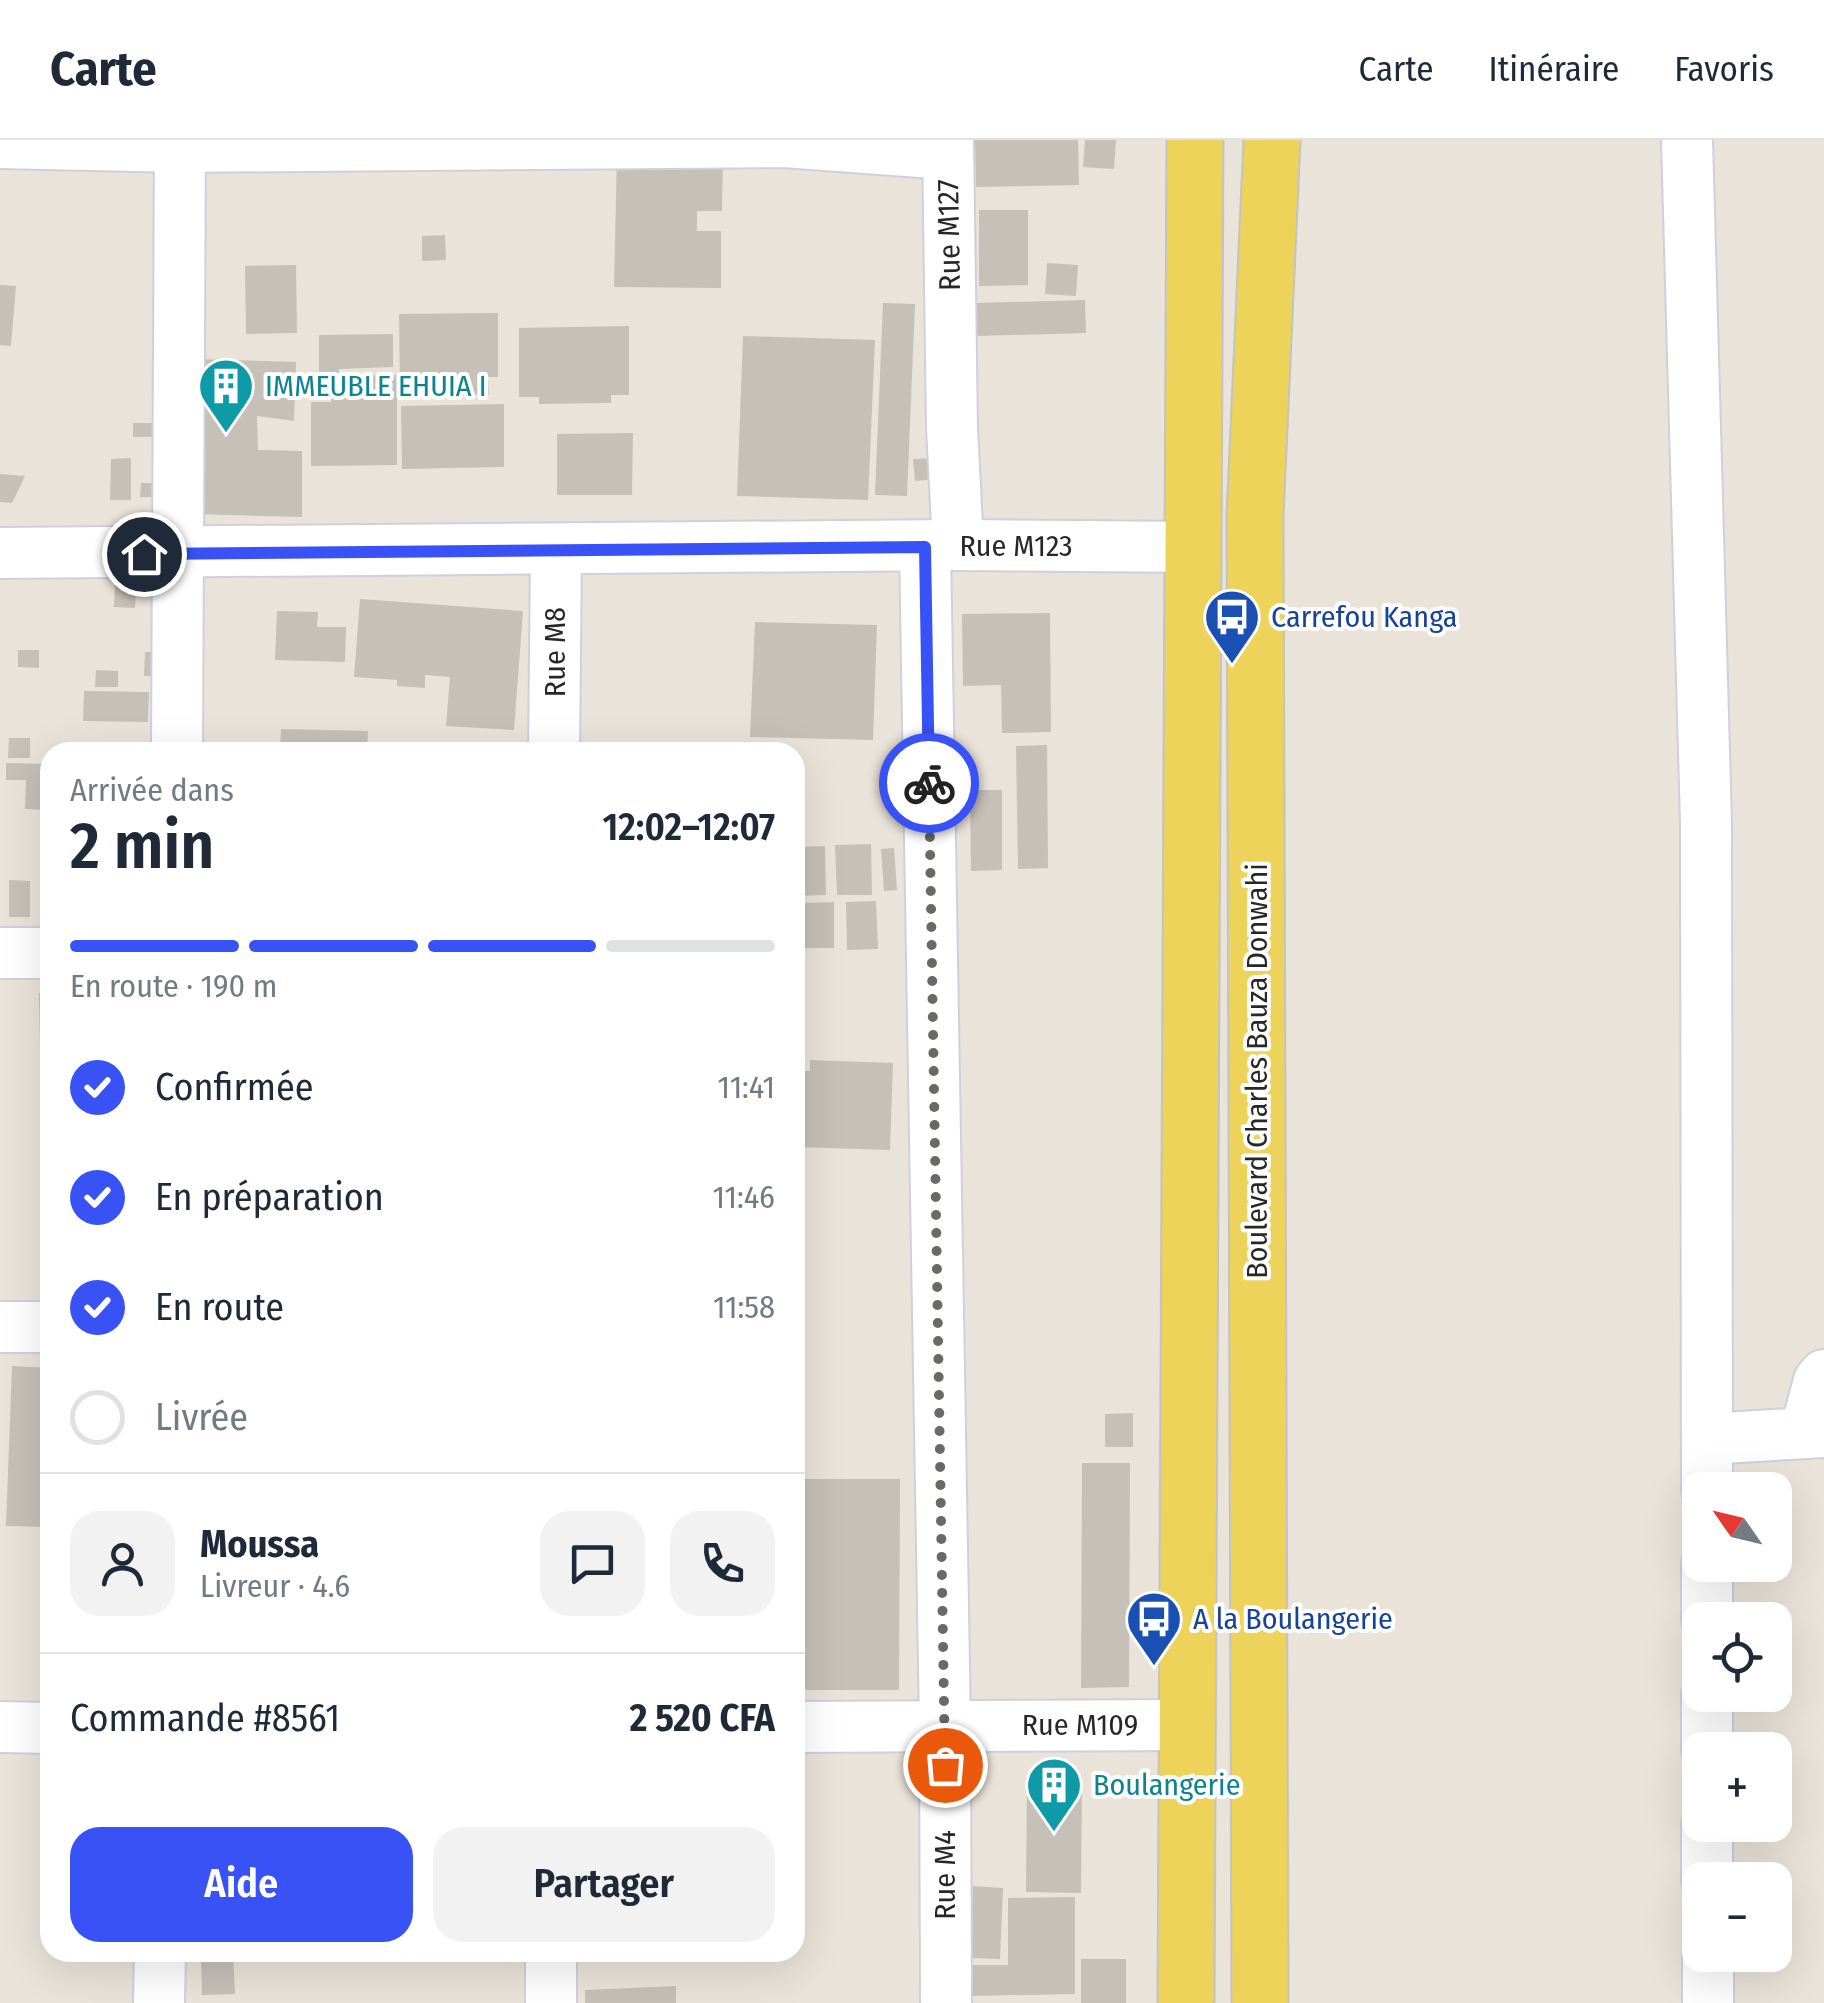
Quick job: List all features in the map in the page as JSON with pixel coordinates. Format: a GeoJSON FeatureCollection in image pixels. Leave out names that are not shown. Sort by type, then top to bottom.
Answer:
{"type":"FeatureCollection","features":[{"type":"Feature","properties":{"kind":"main road"},"geometry":{"type":"LineString","coordinates":[[1186,2003],[1195,140]]}},
{"type":"Feature","properties":{"kind":"main road","name":"Boulevard Charles Bauza Donwahi"},"geometry":{"type":"LineString","coordinates":[[1260,2003],[1256,516],[1272,140]]}},
{"type":"Feature","properties":{"kind":"street"},"geometry":{"type":"LineString","coordinates":[[1687,140],[1706,823],[1707,1472]]}},
{"type":"Feature","properties":{"kind":"street","name":"Rue M127"},"geometry":{"type":"LineString","coordinates":[[0,143],[784,142],[948,147],[952,428],[942,546]]}},
{"type":"Feature","properties":{"kind":"street"},"geometry":{"type":"LineString","coordinates":[[177,742],[180,143]]}},
{"type":"Feature","properties":{"kind":"street","name":"Rue M4"},"geometry":{"type":"LineString","coordinates":[[942,546],[946,2003]]}},
{"type":"Feature","properties":{"kind":"street","name":"Rue M123"},"geometry":{"type":"LineString","coordinates":[[0,553],[1192,547]]}},
{"type":"Feature","properties":{"kind":"street","name":"Rue M8"},"geometry":{"type":"LineString","coordinates":[[554,742],[556,551]]}},
{"type":"Feature","properties":{"kind":"street"},"geometry":{"type":"LineString","coordinates":[[0,953],[40,953]]}},
{"type":"Feature","properties":{"kind":"street"},"geometry":{"type":"LineString","coordinates":[[0,1327],[40,1327]]}},
{"type":"Feature","properties":{"kind":"street"},"geometry":{"type":"LineString","coordinates":[[1707,1439],[1815,1432],[1819,1381],[1824,1376]]}},
{"type":"Feature","properties":{"kind":"street","name":"Rue M109"},"geometry":{"type":"LineString","coordinates":[[805,1727],[1186,1726]]}},
{"type":"Feature","properties":{"kind":"street"},"geometry":{"type":"LineString","coordinates":[[0,1727],[40,1728]]}},
{"type":"Feature","properties":{"kind":"street"},"geometry":{"type":"LineString","coordinates":[[159,2003],[160,1962]]}},
{"type":"Feature","properties":{"kind":"street"},"geometry":{"type":"LineString","coordinates":[[551,1962],[551,2003]]}},
{"type":"Feature","properties":{"kind":"street"},"geometry":{"type":"LineString","coordinates":[[1708,1972],[1708,2003]]}},
{"type":"Feature","properties":{"kind":"building"},"geometry":{"type":"Polygon","coordinates":[[[975,140],[1078,140],[1079,185],[976,187],[975,140]]]}},
{"type":"Feature","properties":{"kind":"building"},"geometry":{"type":"Polygon","coordinates":[[[1085,140],[1116,140],[1114,169],[1083,167],[1085,140]]]}},
{"type":"Feature","properties":{"kind":"building"},"geometry":{"type":"Polygon","coordinates":[[[617,155],[723,156],[722,211],[697,211],[697,231],[721,231],[721,288],[614,287],[617,155]]]}},
{"type":"Feature","properties":{"kind":"building"},"geometry":{"type":"Polygon","coordinates":[[[979,210],[1028,210],[1028,285],[979,286],[979,210]]]}},
{"type":"Feature","properties":{"kind":"building"},"geometry":{"type":"Polygon","coordinates":[[[445,235],[446,260],[422,261],[422,236],[445,235]]]}},
{"type":"Feature","properties":{"kind":"building"},"geometry":{"type":"Polygon","coordinates":[[[1047,263],[1078,265],[1076,296],[1045,294],[1047,263]]]}},
{"type":"Feature","properties":{"kind":"building"},"geometry":{"type":"Polygon","coordinates":[[[296,265],[297,333],[246,334],[245,266],[296,265]]]}},
{"type":"Feature","properties":{"kind":"building"},"geometry":{"type":"Polygon","coordinates":[[[0,285],[16,286],[11,346],[0,345],[0,285]]]}},
{"type":"Feature","properties":{"kind":"building"},"geometry":{"type":"Polygon","coordinates":[[[1085,300],[1086,333],[977,336],[976,303],[1085,300]]]}},
{"type":"Feature","properties":{"kind":"building"},"geometry":{"type":"Polygon","coordinates":[[[883,303],[915,304],[907,496],[875,495],[883,303]]]}},
{"type":"Feature","properties":{"kind":"building"},"geometry":{"type":"Polygon","coordinates":[[[498,313],[498,377],[488,377],[489,395],[400,396],[399,314],[498,313]]]}},
{"type":"Feature","properties":{"kind":"building"},"geometry":{"type":"Polygon","coordinates":[[[629,326],[629,395],[611,395],[611,403],[539,404],[539,397],[519,397],[519,328],[629,326]]]}},
{"type":"Feature","properties":{"kind":"building"},"geometry":{"type":"Polygon","coordinates":[[[393,334],[393,367],[319,373],[319,335],[393,334]]]}},
{"type":"Feature","properties":{"kind":"building"},"geometry":{"type":"Polygon","coordinates":[[[743,336],[875,340],[868,500],[737,496],[743,336]]]}},
{"type":"Feature","properties":{"kind":"building","name":"IMMEUBLE EHUIA I"},"geometry":{"type":"Polygon","coordinates":[[[195,359],[296,362],[294,421],[257,416],[258,450],[302,451],[302,517],[193,514],[195,359]]]}},
{"type":"Feature","properties":{"kind":"building"},"geometry":{"type":"Polygon","coordinates":[[[397,375],[397,465],[311,466],[311,402],[331,402],[330,376],[397,375]]]}},
{"type":"Feature","properties":{"kind":"building"},"geometry":{"type":"Polygon","coordinates":[[[504,404],[504,467],[402,469],[401,406],[504,404]]]}},
{"type":"Feature","properties":{"kind":"building"},"geometry":{"type":"Polygon","coordinates":[[[133,423],[152,423],[152,437],[133,437],[133,423]]]}},
{"type":"Feature","properties":{"kind":"building"},"geometry":{"type":"Polygon","coordinates":[[[633,433],[632,495],[557,495],[557,434],[633,433]]]}},
{"type":"Feature","properties":{"kind":"building"},"geometry":{"type":"Polygon","coordinates":[[[131,458],[131,500],[110,500],[111,459],[131,458]]]}},
{"type":"Feature","properties":{"kind":"building"},"geometry":{"type":"Polygon","coordinates":[[[933,458],[948,478],[915,481],[913,459],[933,458]]]}},
{"type":"Feature","properties":{"kind":"building"},"geometry":{"type":"Polygon","coordinates":[[[0,474],[25,476],[12,503],[0,502],[0,474]]]}},
{"type":"Feature","properties":{"kind":"building"},"geometry":{"type":"Polygon","coordinates":[[[141,483],[156,483],[156,497],[140,497],[141,483]]]}},
{"type":"Feature","properties":{"kind":"building"},"geometry":{"type":"Polygon","coordinates":[[[115,585],[136,585],[135,608],[114,607],[115,585]]]}},
{"type":"Feature","properties":{"kind":"building"},"geometry":{"type":"Polygon","coordinates":[[[360,599],[523,611],[514,730],[446,726],[450,677],[425,675],[425,688],[397,686],[397,680],[354,677],[360,599]]]}},
{"type":"Feature","properties":{"kind":"building"},"geometry":{"type":"Polygon","coordinates":[[[277,611],[318,612],[317,627],[346,627],[345,662],[275,660],[277,611]]]}},
{"type":"Feature","properties":{"kind":"building"},"geometry":{"type":"Polygon","coordinates":[[[1050,613],[1051,732],[1002,733],[1001,685],[963,686],[962,614],[1050,613]]]}},
{"type":"Feature","properties":{"kind":"building"},"geometry":{"type":"Polygon","coordinates":[[[755,622],[877,625],[873,740],[750,737],[755,622]]]}},
{"type":"Feature","properties":{"kind":"building"},"geometry":{"type":"Polygon","coordinates":[[[18,650],[39,650],[39,668],[18,667],[18,650]]]}},
{"type":"Feature","properties":{"kind":"building"},"geometry":{"type":"Polygon","coordinates":[[[145,652],[169,652],[168,676],[144,676],[145,652]]]}},
{"type":"Feature","properties":{"kind":"building"},"geometry":{"type":"Polygon","coordinates":[[[96,670],[118,671],[118,687],[95,687],[96,670]]]}},
{"type":"Feature","properties":{"kind":"building"},"geometry":{"type":"Polygon","coordinates":[[[84,691],[149,692],[148,722],[83,721],[84,691]]]}},
{"type":"Feature","properties":{"kind":"building"},"geometry":{"type":"Polygon","coordinates":[[[281,729],[368,731],[367,742],[280,742],[281,729]]]}},
{"type":"Feature","properties":{"kind":"building"},"geometry":{"type":"Polygon","coordinates":[[[9,738],[30,738],[30,758],[8,758],[9,738]]]}},
{"type":"Feature","properties":{"kind":"building"},"geometry":{"type":"Polygon","coordinates":[[[1047,745],[1048,868],[1018,869],[1016,746],[1047,745]]]}},
{"type":"Feature","properties":{"kind":"building"},"geometry":{"type":"Polygon","coordinates":[[[6,763],[40,764],[40,810],[25,809],[26,780],[6,780],[6,763]]]}},
{"type":"Feature","properties":{"kind":"building"},"geometry":{"type":"Polygon","coordinates":[[[970,790],[1002,790],[1002,870],[971,871],[970,790]]]}},
{"type":"Feature","properties":{"kind":"building"},"geometry":{"type":"Polygon","coordinates":[[[871,844],[872,895],[837,895],[835,845],[871,844]]]}},
{"type":"Feature","properties":{"kind":"building"},"geometry":{"type":"Polygon","coordinates":[[[825,846],[826,895],[805,896],[805,847],[825,846]]]}},
{"type":"Feature","properties":{"kind":"building"},"geometry":{"type":"Polygon","coordinates":[[[894,848],[897,890],[884,891],[881,849],[894,848]]]}},
{"type":"Feature","properties":{"kind":"building"},"geometry":{"type":"Polygon","coordinates":[[[9,880],[30,881],[30,917],[9,917],[9,880]]]}},
{"type":"Feature","properties":{"kind":"building"},"geometry":{"type":"Polygon","coordinates":[[[876,901],[878,949],[847,950],[846,902],[876,901]]]}},
{"type":"Feature","properties":{"kind":"building"},"geometry":{"type":"Polygon","coordinates":[[[834,902],[834,948],[805,948],[805,903],[834,902]]]}},
{"type":"Feature","properties":{"kind":"building"},"geometry":{"type":"Polygon","coordinates":[[[810,1060],[893,1063],[890,1150],[805,1147],[805,1071],[810,1071],[810,1060]]]}},
{"type":"Feature","properties":{"kind":"building"},"geometry":{"type":"Polygon","coordinates":[[[12,1366],[40,1367],[40,1527],[6,1526],[12,1366]]]}},
{"type":"Feature","properties":{"kind":"building"},"geometry":{"type":"Polygon","coordinates":[[[1133,1413],[1133,1447],[1105,1447],[1105,1414],[1133,1413]]]}},
{"type":"Feature","properties":{"kind":"building"},"geometry":{"type":"Polygon","coordinates":[[[1082,1463],[1130,1463],[1129,1687],[1081,1688],[1082,1463]]]}},
{"type":"Feature","properties":{"kind":"building"},"geometry":{"type":"Polygon","coordinates":[[[805,1479],[900,1479],[899,1690],[805,1690],[805,1479]]]}},
{"type":"Feature","properties":{"kind":"building","name":"Boulangerie"},"geometry":{"type":"Polygon","coordinates":[[[1027,1775],[1082,1775],[1081,1893],[1026,1892],[1027,1775]]]}},
{"type":"Feature","properties":{"kind":"building"},"geometry":{"type":"Polygon","coordinates":[[[973,1886],[1003,1888],[1000,1959],[970,1958],[973,1886]]]}},
{"type":"Feature","properties":{"kind":"building"},"geometry":{"type":"Polygon","coordinates":[[[1075,1897],[1075,1994],[973,1996],[973,1965],[1008,1965],[1008,1898],[1075,1897]]]}},
{"type":"Feature","properties":{"kind":"building"},"geometry":{"type":"Polygon","coordinates":[[[1081,1959],[1126,1959],[1126,2003],[1081,2003],[1081,1959]]]}},
{"type":"Feature","properties":{"kind":"building"},"geometry":{"type":"Polygon","coordinates":[[[201,1962],[233,1962],[235,1994],[202,1995],[201,1962]]]}},
{"type":"Feature","properties":{"kind":"building"},"geometry":{"type":"Polygon","coordinates":[[[676,1986],[676,2003],[585,2003],[585,1990],[676,1986]]]}},
{"type":"Feature","properties":{"kind":"way so far"},"geometry":{"type":"LineString","coordinates":[[929,783],[945,1765]]}},
{"type":"Feature","properties":{"kind":"place","name":"IMMEUBLE EHUIA I"},"geometry":{"type":"Point","coordinates":[226,435]}},
{"type":"Feature","properties":{"kind":"place","name":"Carrefou Kanga"},"geometry":{"type":"Point","coordinates":[1232,666]}},
{"type":"Feature","properties":{"kind":"place","name":"A la Boulangerie"},"geometry":{"type":"Point","coordinates":[1154,1668]}},
{"type":"Feature","properties":{"kind":"place","name":"Boulangerie"},"geometry":{"type":"Point","coordinates":[1054,1834]}},
{"type":"Feature","properties":{"kind":"route"},"geometry":{"type":"LineString","coordinates":[[144,554],[925,547],[929,783]]}}]}
